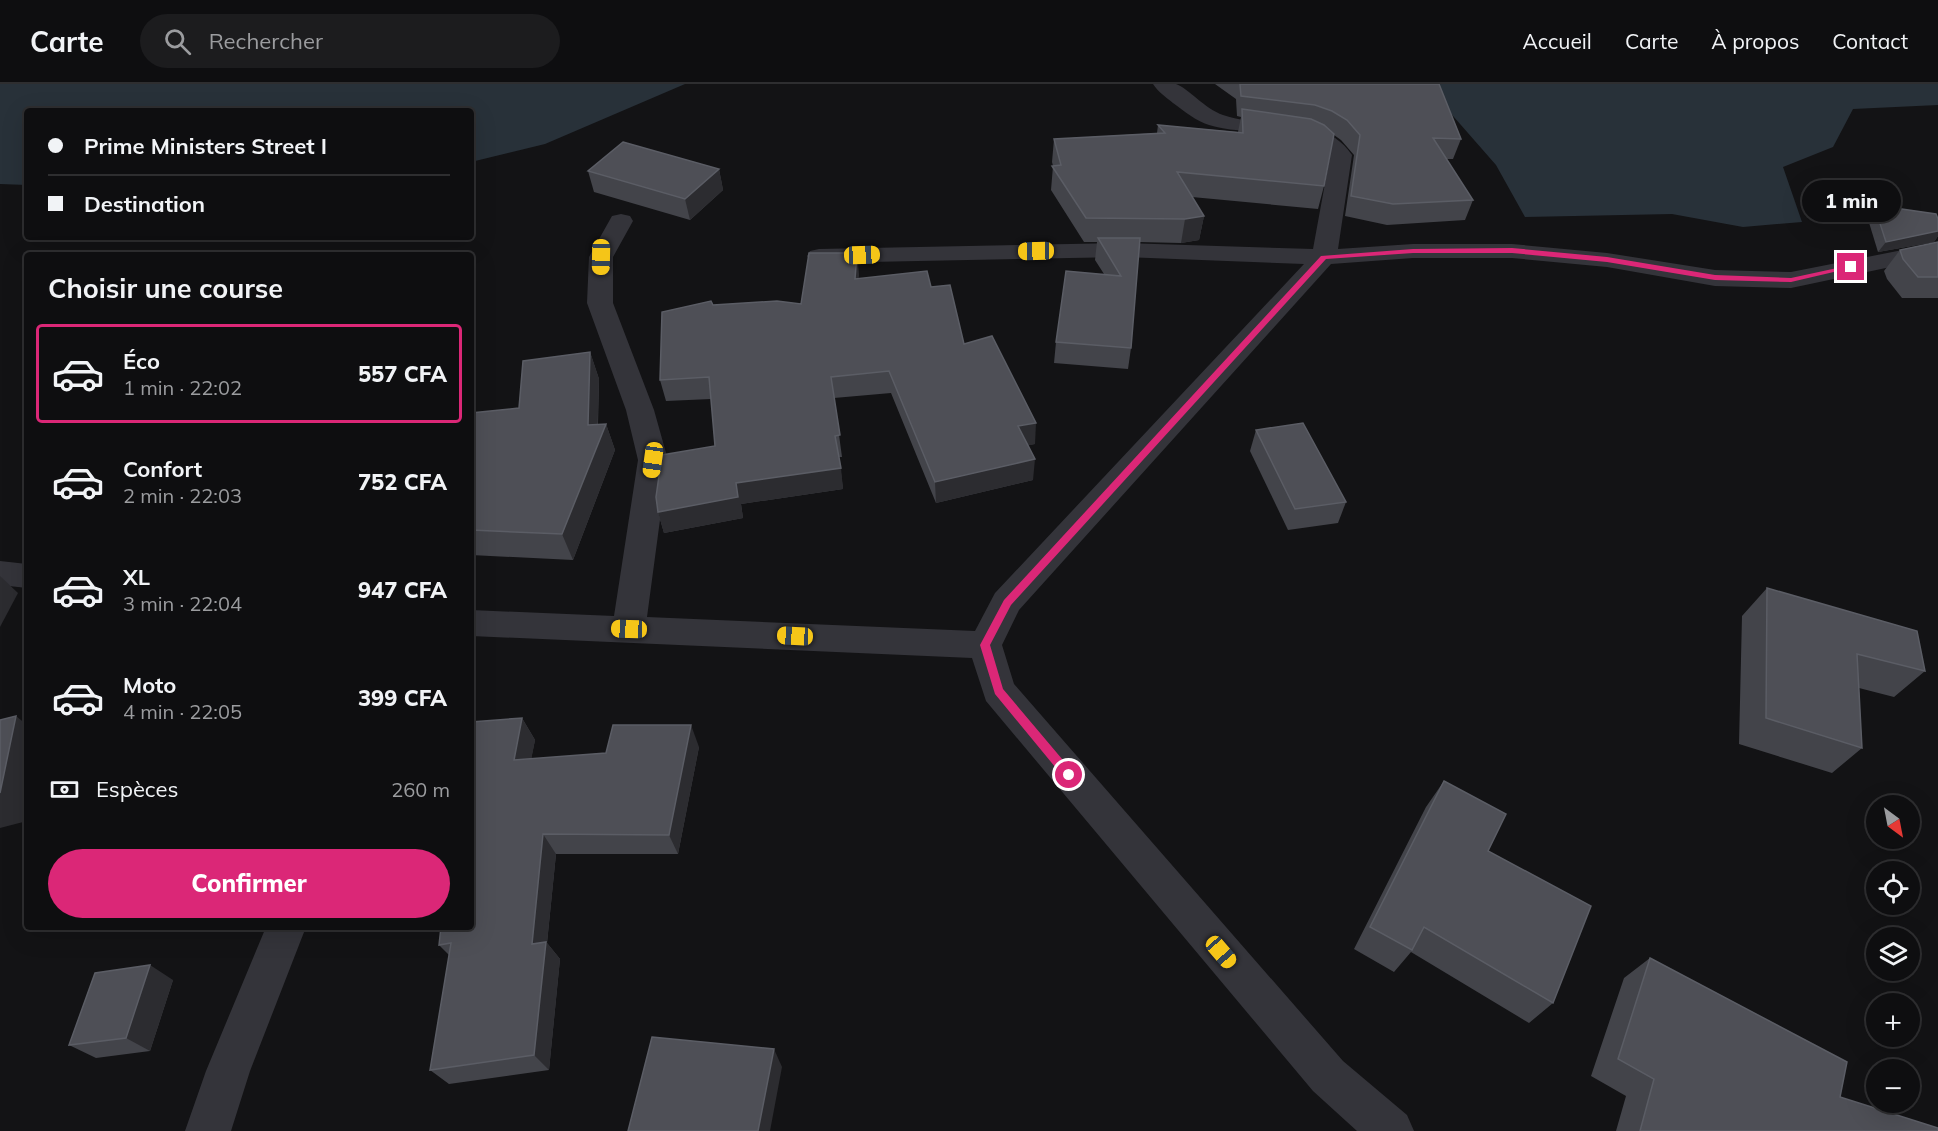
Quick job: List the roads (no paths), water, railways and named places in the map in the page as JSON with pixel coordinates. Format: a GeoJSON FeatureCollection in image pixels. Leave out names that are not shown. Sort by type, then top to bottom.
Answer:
{"type":"FeatureCollection","features":[{"type":"Feature","properties":{"kind":"street"},"geometry":{"type":"LineString","coordinates":[[1163,84],[1214,119],[1239,126],[1317,136],[1336,146],[1341,155],[1324,257],[1007,602],[985,645],[999,691],[1076,784],[1328,1076],[1391,1131]]}},
{"type":"Feature","properties":{"kind":"street"},"geometry":{"type":"LineString","coordinates":[[621,221],[601,257],[600,303],[640,410],[653,460],[629,629]]}},
{"type":"Feature","properties":{"kind":"street"},"geometry":{"type":"LineString","coordinates":[[819,256],[1124,250],[1324,257],[1413,251],[1512,251],[1607,260],[1715,278],[1791,280],[1938,250]]}},
{"type":"Feature","properties":{"kind":"street"},"geometry":{"type":"LineString","coordinates":[[0,573],[24,576]]}},
{"type":"Feature","properties":{"kind":"street"},"geometry":{"type":"LineString","coordinates":[[474,622],[985,645]]}},
{"type":"Feature","properties":{"kind":"street"},"geometry":{"type":"LineString","coordinates":[[208,1131],[228,1071],[285,930]]}}]}
